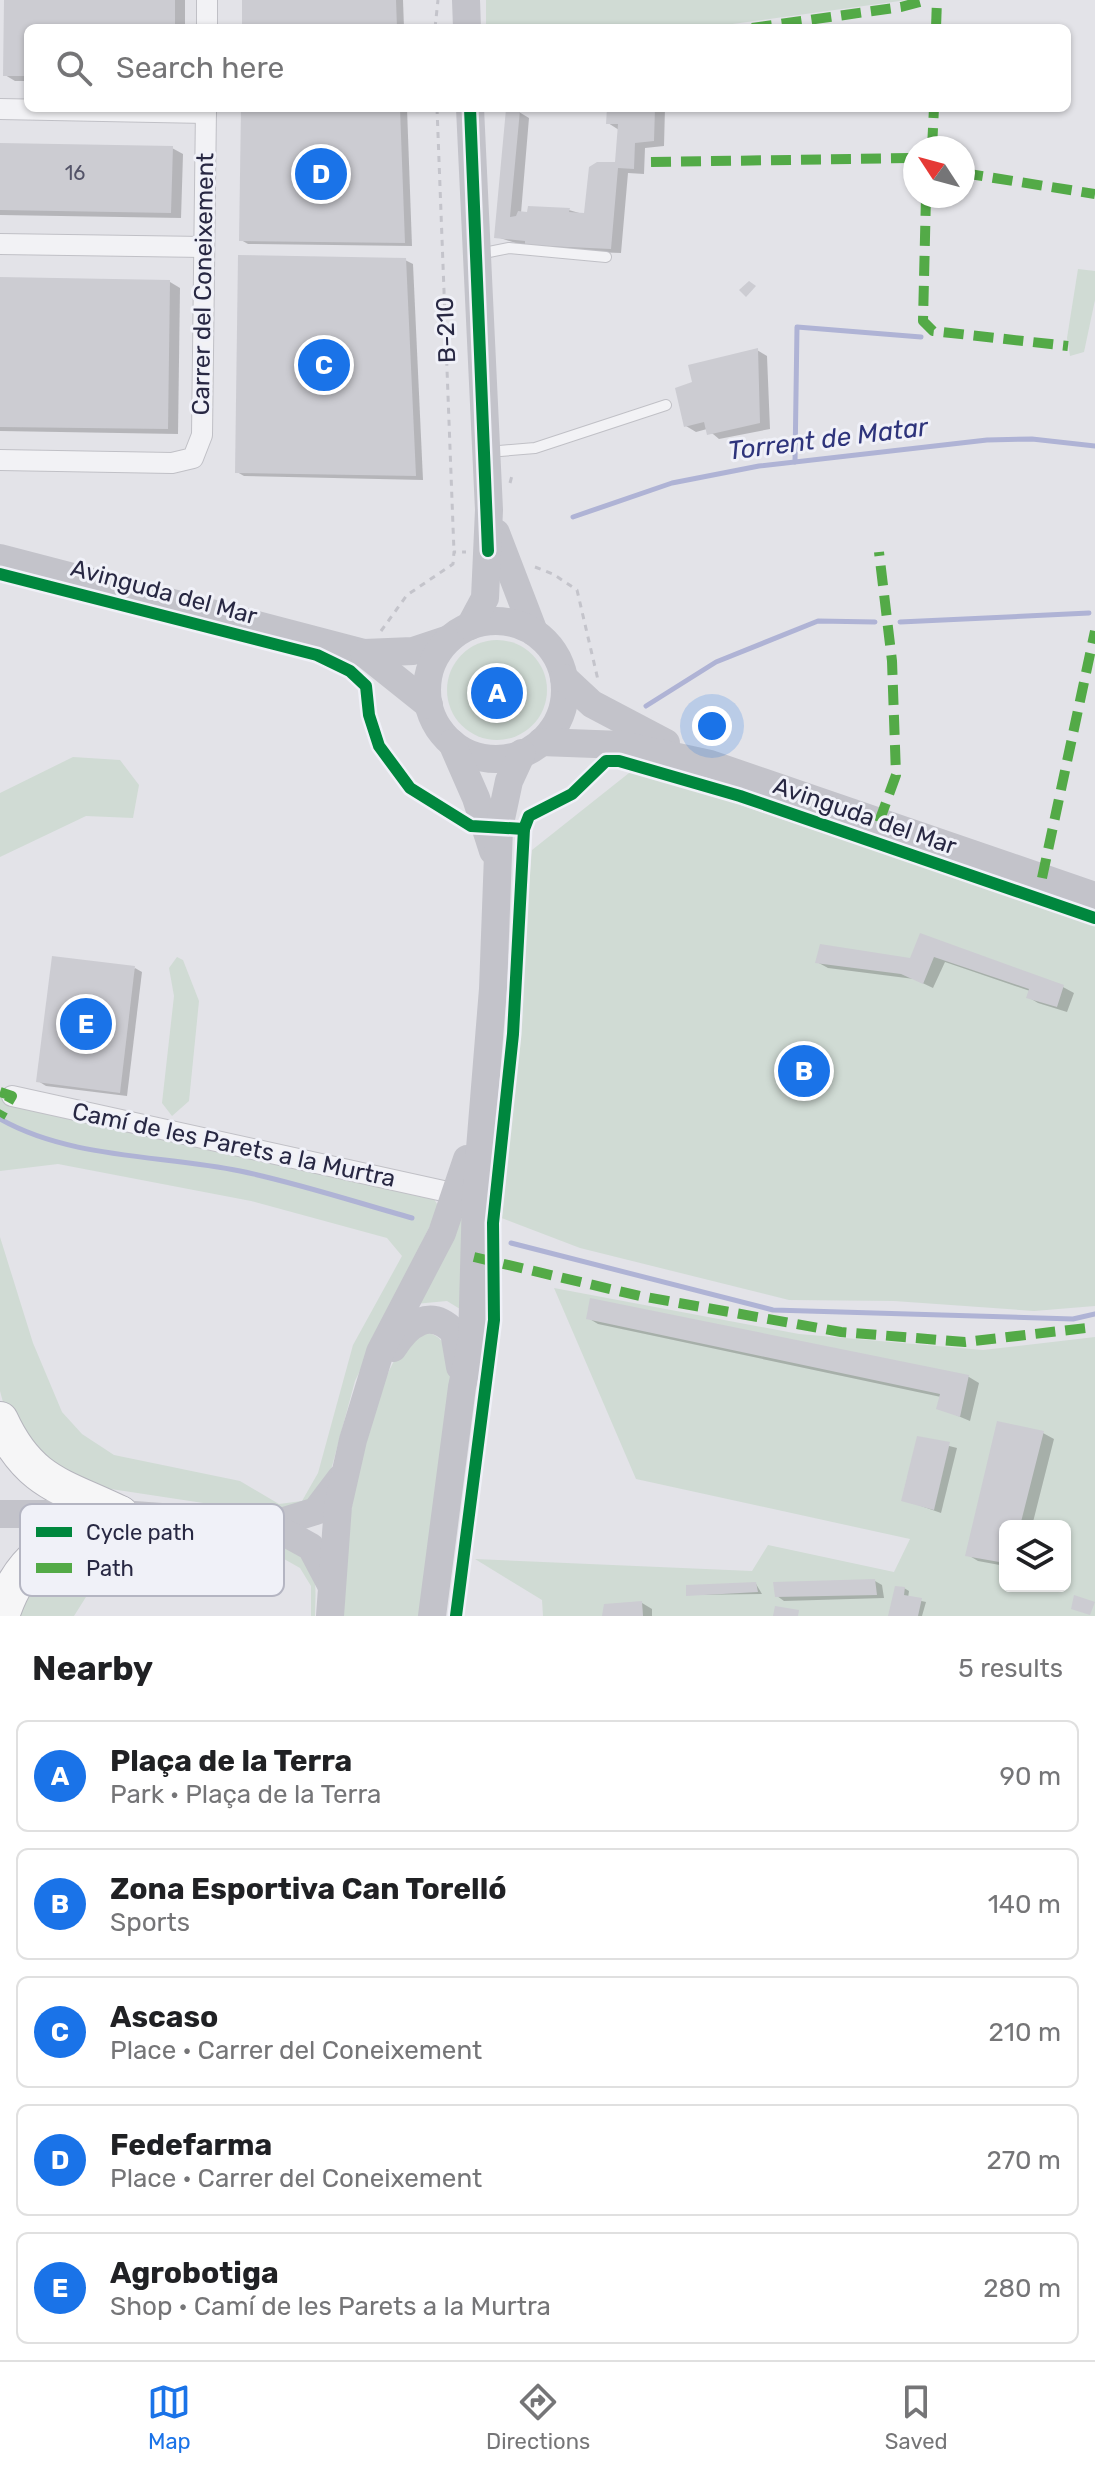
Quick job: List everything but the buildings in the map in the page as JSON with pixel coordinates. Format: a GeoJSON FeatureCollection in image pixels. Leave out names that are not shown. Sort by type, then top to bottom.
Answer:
{"type":"FeatureCollection","features":[{"type":"Feature","properties":{"kind":"highway"},"geometry":{"type":"LineString","coordinates":[[0,1420],[15,1451],[31,1469],[50,1482],[98,1504]]}},
{"type":"Feature","properties":{"kind":"highway"},"geometry":{"type":"LineString","coordinates":[[1,1616],[20,1575]]}},
{"type":"Feature","properties":{"kind":"main road"},"geometry":{"type":"LineString","coordinates":[[466,0],[467,24]]}},
{"type":"Feature","properties":{"kind":"main road","name":"B-210"},"geometry":{"type":"LineString","coordinates":[[429,705],[430,669],[485,598],[483,551],[489,510],[470,112]]}},
{"type":"Feature","properties":{"kind":"main road","name":"B-210"},"geometry":{"type":"LineString","coordinates":[[489,510],[513,583],[534,632],[555,654],[564,678]]}},
{"type":"Feature","properties":{"kind":"main road","name":"Avinguda del Mar"},"geometry":{"type":"LineString","coordinates":[[0,558],[363,656],[402,653],[460,632]]}},
{"type":"Feature","properties":{"kind":"main road"},"geometry":{"type":"LineString","coordinates":[[460,632],[503,621],[534,632]]}},
{"type":"Feature","properties":{"kind":"main road","name":"Avinguda del Mar"},"geometry":{"type":"LineString","coordinates":[[363,656],[429,705]]}},
{"type":"Feature","properties":{"kind":"main road"},"geometry":{"type":"LineString","coordinates":[[432,1616],[474,1313],[476,1198],[494,975],[499,824],[509,781],[561,713],[564,678]]}},
{"type":"Feature","properties":{"kind":"main road","name":"Avinguda del Mar"},"geometry":{"type":"LineString","coordinates":[[564,678],[592,704],[710,764]]}},
{"type":"Feature","properties":{"kind":"main road"},"geometry":{"type":"LineString","coordinates":[[429,705],[437,726],[452,743],[499,824]]}},
{"type":"Feature","properties":{"kind":"main road"},"geometry":{"type":"LineString","coordinates":[[452,743],[482,757],[503,758],[532,748]]}},
{"type":"Feature","properties":{"kind":"main road","name":"Avinguda del Mar"},"geometry":{"type":"LineString","coordinates":[[532,748],[622,745],[710,764],[1095,896]]}},
{"type":"Feature","properties":{"kind":"main road"},"geometry":{"type":"LineString","coordinates":[[330,1616],[330,1584],[344,1474],[380,1352],[442,1233],[457,1194],[485,1080]]}},
{"type":"Feature","properties":{"kind":"main road"},"geometry":{"type":"LineString","coordinates":[[374,1378],[410,1326],[431,1318],[439,1320],[454,1332],[459,1344],[462,1387]]}},
{"type":"Feature","properties":{"kind":"main road"},"geometry":{"type":"LineString","coordinates":[[284,1521],[316,1511],[344,1474]]}},
{"type":"Feature","properties":{"kind":"main road"},"geometry":{"type":"LineString","coordinates":[[284,1532],[311,1547],[330,1584]]}},
{"type":"Feature","properties":{"kind":"street"},"geometry":{"type":"LineString","coordinates":[[207,0],[207,24]]}},
{"type":"Feature","properties":{"kind":"street"},"geometry":{"type":"LineString","coordinates":[[0,109],[24,109]]}},
{"type":"Feature","properties":{"kind":"street","name":"Carrer del Coneixement"},"geometry":{"type":"LineString","coordinates":[[0,460],[172,463],[193,458],[202,435],[206,112]]}},
{"type":"Feature","properties":{"kind":"street"},"geometry":{"type":"LineString","coordinates":[[0,244],[204,247]]}},
{"type":"Feature","properties":{"kind":"street","name":"Camí de les Parets a la Murtra"},"geometry":{"type":"LineString","coordinates":[[12,1096],[457,1194]]}},
{"type":"Feature","properties":{"kind":"lane"},"geometry":{"type":"LineString","coordinates":[[477,254],[509,248],[606,257]]}},
{"type":"Feature","properties":{"kind":"lane"},"geometry":{"type":"LineString","coordinates":[[486,452],[535,448],[666,405]]}},
{"type":"Feature","properties":{"kind":"path"},"geometry":{"type":"LineString","coordinates":[[435,24],[438,0]]}},
{"type":"Feature","properties":{"kind":"path"},"geometry":{"type":"LineString","coordinates":[[363,656],[415,588],[453,564],[454,552],[483,551]]}},
{"type":"Feature","properties":{"kind":"path"},"geometry":{"type":"LineString","coordinates":[[529,567],[553,574],[577,590],[601,683]]}},
{"type":"Feature","properties":{"kind":"path"},"geometry":{"type":"LineString","coordinates":[[523,850],[499,824],[428,796],[400,769],[385,746],[366,686],[376,738],[400,778],[436,808],[467,825],[499,824],[529,816],[572,794],[602,760]]}},
{"type":"Feature","properties":{"kind":"shaded area"},"geometry":{"type":"Polygon","coordinates":[[[486,0],[907,0],[732,24],[486,24],[486,0]]]}},
{"type":"Feature","properties":{"kind":"shaded area"},"geometry":{"type":"Polygon","coordinates":[[[1078,269],[1095,271],[1095,300],[1084,352],[1070,356],[1067,338],[1078,269]]]}},
{"type":"Feature","properties":{"kind":"shaded area"},"geometry":{"type":"Polygon","coordinates":[[[497,640],[516,644],[532,655],[543,671],[547,690],[543,709],[532,725],[516,736],[497,740],[478,736],[462,725],[451,709],[447,690],[451,671],[462,655],[478,644],[497,640]]]}},
{"type":"Feature","properties":{"kind":"shaded area"},"geometry":{"type":"Polygon","coordinates":[[[73,757],[120,760],[139,785],[133,818],[86,816],[0,857],[0,793],[73,757]]]}},
{"type":"Feature","properties":{"kind":"shaded area"},"geometry":{"type":"Polygon","coordinates":[[[634,769],[1095,925],[1095,1306],[1034,1311],[894,1301],[789,1300],[580,1248],[499,1217],[532,850],[634,769]]]}},
{"type":"Feature","properties":{"kind":"shaded area"},"geometry":{"type":"Polygon","coordinates":[[[177,957],[183,960],[199,1001],[189,1101],[172,1116],[162,1103],[174,996],[169,968],[177,957]]]}},
{"type":"Feature","properties":{"kind":"shaded area"},"geometry":{"type":"Polygon","coordinates":[[[0,1092],[19,1107],[72,1120],[432,1196],[439,1207],[355,1381],[331,1470],[309,1506],[284,1510],[284,1504],[279,1504],[302,1501],[318,1473],[353,1345],[402,1256],[387,1238],[251,1201],[58,1164],[0,1171],[0,1092]]]}},
{"type":"Feature","properties":{"kind":"shaded area"},"geometry":{"type":"Polygon","coordinates":[[[463,1206],[460,1309],[447,1301],[415,1304],[463,1206]]]}},
{"type":"Feature","properties":{"kind":"shaded area"},"geometry":{"type":"Polygon","coordinates":[[[0,1237],[33,1343],[62,1412],[82,1434],[114,1455],[240,1481],[279,1504],[210,1504],[78,1484],[11,1432],[0,1391],[0,1237]]]}},
{"type":"Feature","properties":{"kind":"shaded area"},"geometry":{"type":"Polygon","coordinates":[[[554,1288],[799,1334],[983,1350],[1095,1337],[1095,1616],[543,1616],[542,1600],[475,1559],[752,1571],[768,1545],[894,1572],[910,1539],[636,1479],[554,1288]]]}},
{"type":"Feature","properties":{"kind":"shaded area"},"geometry":{"type":"Polygon","coordinates":[[[424,1332],[438,1337],[442,1342],[451,1374],[419,1616],[343,1616],[350,1518],[367,1435],[391,1368],[404,1347],[424,1332]]]}},
{"type":"Feature","properties":{"kind":"shaded area"},"geometry":{"type":"Polygon","coordinates":[[[284,1545],[303,1557],[313,1572],[315,1616],[311,1616],[311,1586],[300,1568],[284,1559],[284,1545]]]}},
{"type":"Feature","properties":{"kind":"shaded area"},"geometry":{"type":"Polygon","coordinates":[[[20,1592],[20,1596],[87,1596],[74,1616],[11,1616],[20,1592]]]}},
{"type":"Feature","properties":{"kind":"waterway"},"geometry":{"type":"LineString","coordinates":[[795,462],[797,327],[921,337]]}},
{"type":"Feature","properties":{"kind":"waterway","name":"Torrent de Matar"},"geometry":{"type":"LineString","coordinates":[[573,517],[672,483],[759,466],[987,440],[1032,439],[1095,446]]}},
{"type":"Feature","properties":{"kind":"waterway"},"geometry":{"type":"LineString","coordinates":[[900,622],[1089,613]]}},
{"type":"Feature","properties":{"kind":"waterway"},"geometry":{"type":"LineString","coordinates":[[646,706],[716,662],[818,621],[875,622]]}},
{"type":"Feature","properties":{"kind":"waterway"},"geometry":{"type":"LineString","coordinates":[[0,1119],[56,1142],[240,1171],[412,1218]]}},
{"type":"Feature","properties":{"kind":"waterway"},"geometry":{"type":"LineString","coordinates":[[511,1243],[773,1310],[1073,1319],[1095,1314]]}},
{"type":"Feature","properties":{"kind":"marked path"},"geometry":{"type":"LineString","coordinates":[[780,24],[901,7],[927,0]]}},
{"type":"Feature","properties":{"kind":"marked path"},"geometry":{"type":"LineString","coordinates":[[936,24],[937,0]]}},
{"type":"Feature","properties":{"kind":"marked path"},"geometry":{"type":"LineString","coordinates":[[933,136],[934,112]]}},
{"type":"Feature","properties":{"kind":"marked path"},"geometry":{"type":"LineString","coordinates":[[651,162],[903,158]]}},
{"type":"Feature","properties":{"kind":"marked path"},"geometry":{"type":"LineString","coordinates":[[975,175],[1095,194]]}},
{"type":"Feature","properties":{"kind":"marked path"},"geometry":{"type":"LineString","coordinates":[[926,208],[923,321],[933,331],[1068,346]]}},
{"type":"Feature","properties":{"kind":"marked path"},"geometry":{"type":"LineString","coordinates":[[879,552],[892,661],[896,775],[879,822]]}},
{"type":"Feature","properties":{"kind":"marked path"},"geometry":{"type":"LineString","coordinates":[[1042,878],[1095,631]]}},
{"type":"Feature","properties":{"kind":"marked path"},"geometry":{"type":"LineString","coordinates":[[0,1092],[12,1096],[0,1117]]}},
{"type":"Feature","properties":{"kind":"marked path"},"geometry":{"type":"LineString","coordinates":[[474,1257],[640,1296],[841,1332],[965,1342],[1095,1327]]}},
{"type":"Feature","properties":{"kind":"cycle path"},"geometry":{"type":"LineString","coordinates":[[470,112],[488,551]]}},
{"type":"Feature","properties":{"kind":"cycle path"},"geometry":{"type":"LineString","coordinates":[[0,574],[317,655],[350,671],[366,686],[369,715],[379,746],[410,788],[471,826],[524,829]]}},
{"type":"Feature","properties":{"kind":"cycle path"},"geometry":{"type":"LineString","coordinates":[[456,1616],[494,1320],[493,1223],[513,1034],[524,829],[529,816],[572,794],[606,761],[619,761],[740,796],[1095,918]]}},
{"type":"Feature","properties":{"kind":"place","name":"Fedefarma"},"geometry":{"type":"Point","coordinates":[321,174]}},
{"type":"Feature","properties":{"kind":"place","name":"Ascaso"},"geometry":{"type":"Point","coordinates":[324,365]}},
{"type":"Feature","properties":{"kind":"place","name":"Plaça de la Terra"},"geometry":{"type":"Point","coordinates":[497,693]}},
{"type":"Feature","properties":{"kind":"place","name":"Agrobotiga"},"geometry":{"type":"Point","coordinates":[86,1024]}},
{"type":"Feature","properties":{"kind":"place","name":"Zona Esportiva Can Torelló"},"geometry":{"type":"Point","coordinates":[804,1071]}}]}
